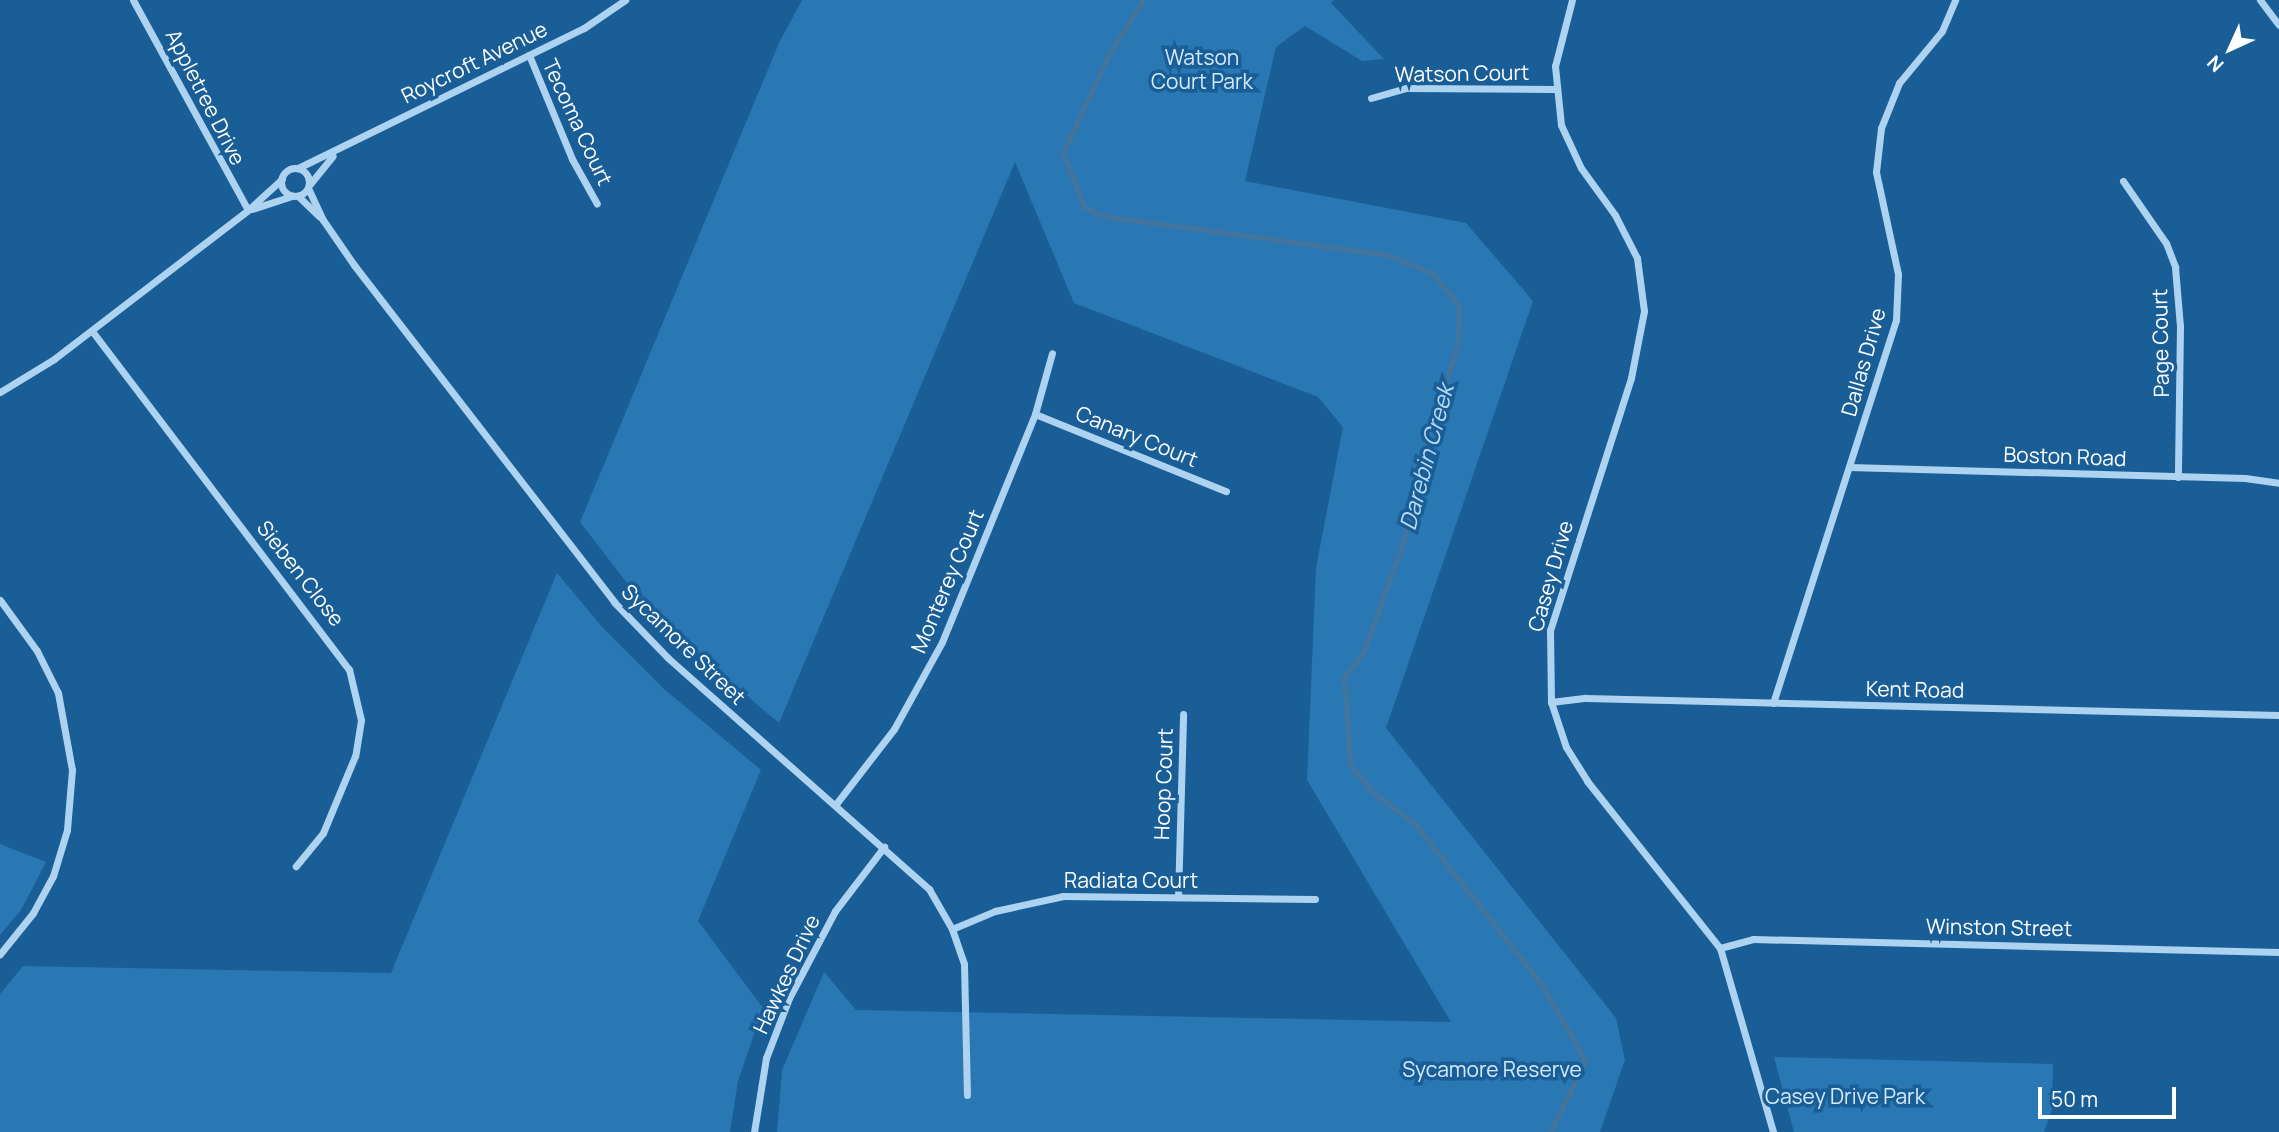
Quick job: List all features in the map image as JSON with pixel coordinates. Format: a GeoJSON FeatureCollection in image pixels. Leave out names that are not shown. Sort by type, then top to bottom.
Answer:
{"type":"FeatureCollection","features":[{"type":"Feature","properties":{"kind":"street","name":"Appletree Drive"},"geometry":{"type":"LineString","coordinates":[[133,0],[248,210]]}},
{"type":"Feature","properties":{"kind":"street","name":"Roycroft Avenue"},"geometry":{"type":"LineString","coordinates":[[298,168],[336,153],[459,86],[584,28],[625,0]]}},
{"type":"Feature","properties":{"kind":"street","name":"Casey Drive"},"geometry":{"type":"LineString","coordinates":[[1572,0],[1557,46],[1555,89],[1570,148],[1637,258],[1644,311],[1630,378],[1550,630],[1550,702],[1566,747],[1582,774],[1720,948],[1773,1132]]}},
{"type":"Feature","properties":{"kind":"street","name":"Dallas Drive"},"geometry":{"type":"LineString","coordinates":[[1773,703],[1891,342],[1899,300],[1898,274],[1876,172],[1881,128],[1899,83],[1942,31],[1955,0]]}},
{"type":"Feature","properties":{"kind":"street"},"geometry":{"type":"LineString","coordinates":[[2272,0],[2262,3],[2279,25]]}},
{"type":"Feature","properties":{"kind":"street","name":"Tecoma Court"},"geometry":{"type":"LineString","coordinates":[[528,55],[572,159],[597,204]]}},
{"type":"Feature","properties":{"kind":"street","name":"Watson Court"},"geometry":{"type":"LineString","coordinates":[[1371,98],[1406,88],[1555,89]]}},
{"type":"Feature","properties":{"kind":"street","name":"Roycroft Avenue"},"geometry":{"type":"LineString","coordinates":[[308,186],[336,153]]}},
{"type":"Feature","properties":{"kind":"street"},"geometry":{"type":"LineString","coordinates":[[0,392],[92,331],[248,210],[282,179],[289,169],[298,168],[308,176],[308,186],[295,196],[248,210]]}},
{"type":"Feature","properties":{"kind":"street"},"geometry":{"type":"LineString","coordinates":[[282,179],[282,187],[295,196]]}},
{"type":"Feature","properties":{"kind":"street","name":"Page Court"},"geometry":{"type":"LineString","coordinates":[[2123,181],[2166,243],[2175,267],[2180,326],[2178,477]]}},
{"type":"Feature","properties":{"kind":"street","name":"Sycamore Street"},"geometry":{"type":"LineString","coordinates":[[308,186],[323,220]]}},
{"type":"Feature","properties":{"kind":"street","name":"Sycamore Street"},"geometry":{"type":"LineString","coordinates":[[295,196],[323,220],[614,602],[668,658],[884,846],[929,889],[952,929],[967,984],[967,1094]]}},
{"type":"Feature","properties":{"kind":"street","name":"Sieben Close"},"geometry":{"type":"LineString","coordinates":[[92,331],[349,669],[361,720],[357,748],[323,833],[296,866]]}},
{"type":"Feature","properties":{"kind":"street","name":"Monterey Court"},"geometry":{"type":"LineString","coordinates":[[836,804],[894,729],[942,642],[1035,414],[1052,353]]}},
{"type":"Feature","properties":{"kind":"street","name":"Canary Court"},"geometry":{"type":"LineString","coordinates":[[1035,414],[1226,491]]}},
{"type":"Feature","properties":{"kind":"street","name":"Boston Road"},"geometry":{"type":"LineString","coordinates":[[1849,467],[2178,477],[2279,483]]}},
{"type":"Feature","properties":{"kind":"street"},"geometry":{"type":"LineString","coordinates":[[0,600],[37,651],[58,693],[72,770],[67,830],[53,876],[33,913],[0,954]]}},
{"type":"Feature","properties":{"kind":"street","name":"Kent Road"},"geometry":{"type":"LineString","coordinates":[[1550,702],[1586,698],[2279,715]]}},
{"type":"Feature","properties":{"kind":"street","name":"Hoop Court"},"geometry":{"type":"LineString","coordinates":[[1178,897],[1183,714]]}},
{"type":"Feature","properties":{"kind":"street","name":"Hawkes Drive"},"geometry":{"type":"LineString","coordinates":[[754,1132],[766,1058],[789,998],[835,911],[884,846]]}},
{"type":"Feature","properties":{"kind":"street","name":"Radiata Court"},"geometry":{"type":"LineString","coordinates":[[952,929],[995,911],[1063,896],[1315,899]]}},
{"type":"Feature","properties":{"kind":"street","name":"Winston Street"},"geometry":{"type":"LineString","coordinates":[[1720,948],[1754,939],[2279,952]]}},
{"type":"Feature","properties":{"kind":"green space"},"geometry":{"type":"Polygon","coordinates":[[[802,0],[1334,0],[1331,3],[1384,59],[1362,61],[1305,26],[1276,47],[1245,181],[1466,223],[1533,301],[1386,728],[1616,1018],[1625,1060],[1600,1132],[777,1132],[782,1070],[824,972],[856,1010],[1451,1022],[1307,780],[1316,568],[1343,427],[1318,397],[1074,303],[1015,162],[779,723],[695,652],[630,587],[580,522],[779,43],[802,0]]]}},
{"type":"Feature","properties":{"kind":"green space"},"geometry":{"type":"Polygon","coordinates":[[[557,573],[603,628],[664,689],[761,770],[698,921],[763,1008],[738,1081],[730,1132],[0,1132],[0,994],[23,966],[391,973],[557,573]]]}},
{"type":"Feature","properties":{"kind":"green space"},"geometry":{"type":"Polygon","coordinates":[[[0,844],[46,862],[21,910],[0,935],[0,844]]]}},
{"type":"Feature","properties":{"kind":"green space","name":"Casey Drive Park"},"geometry":{"type":"Polygon","coordinates":[[[1774,1057],[2053,1064],[2052,1109],[2044,1132],[1794,1132],[1774,1057]]]}},
{"type":"Feature","properties":{"kind":"waterway","name":"Darebin Creek"},"geometry":{"type":"LineString","coordinates":[[1143,0],[1108,56],[1063,153],[1084,207],[1103,216],[1388,255],[1433,274],[1459,306],[1457,347],[1423,452],[1404,540],[1364,651],[1344,678],[1350,764],[1373,792],[1415,824],[1543,986],[1585,1061],[1550,1132]]}},
{"type":"Feature","properties":{"kind":"park label","name":"Watson Court Park"},"geometry":{"type":"Point","coordinates":[1202,69]}},
{"type":"Feature","properties":{"kind":"park label","name":"Sycamore Reserve"},"geometry":{"type":"Point","coordinates":[1492,1069]}}]}
